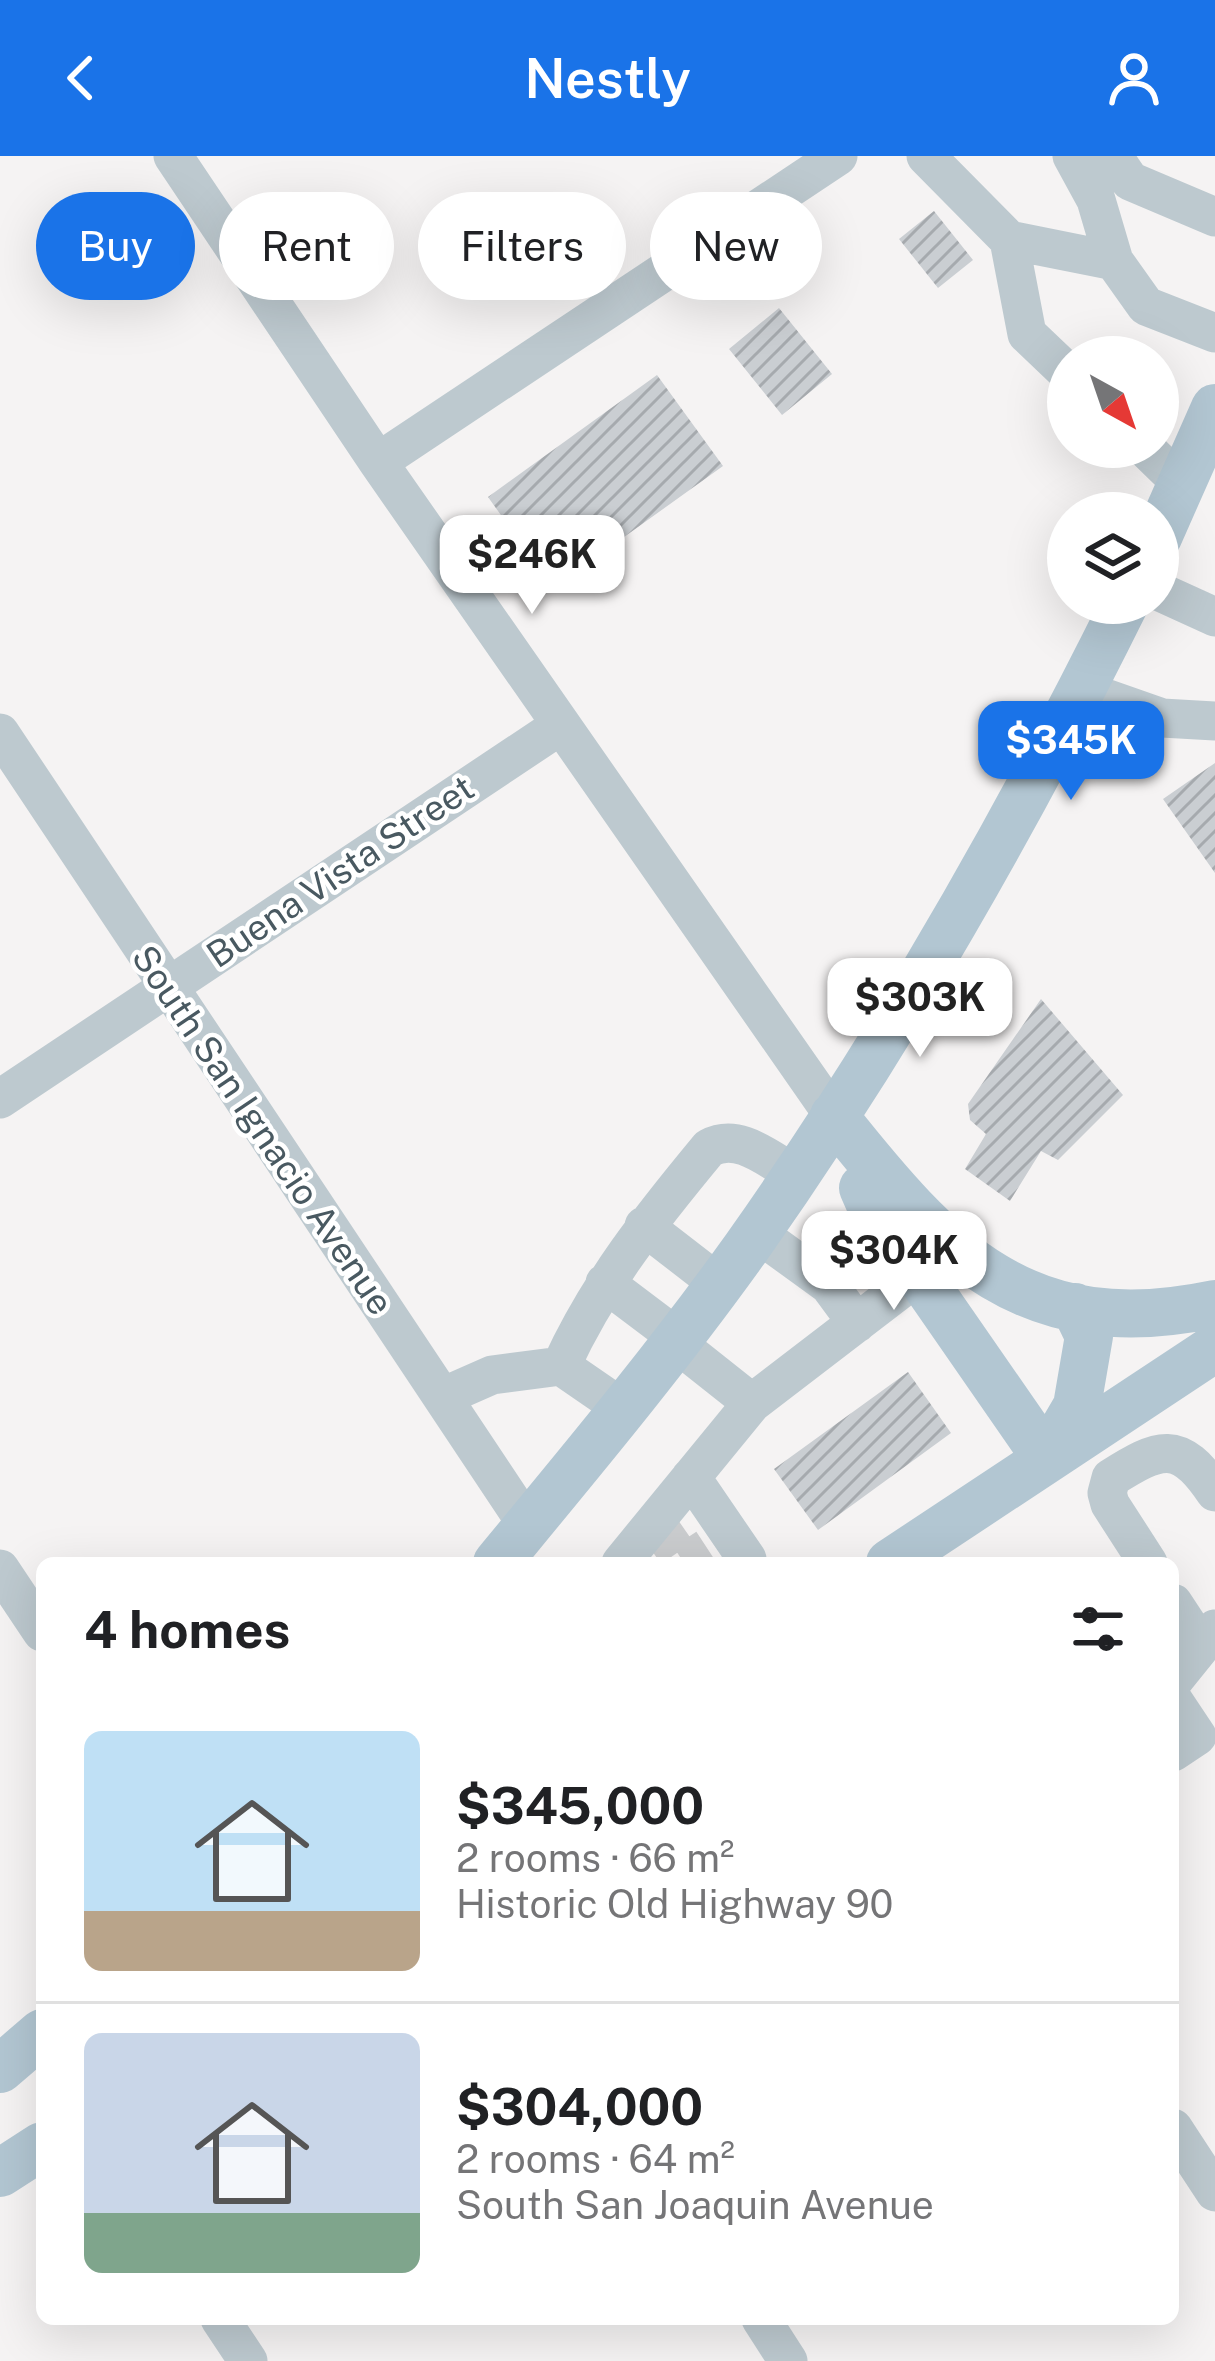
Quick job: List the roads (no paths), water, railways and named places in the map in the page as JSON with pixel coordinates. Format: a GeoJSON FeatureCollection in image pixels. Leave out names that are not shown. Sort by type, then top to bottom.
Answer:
{"type":"FeatureCollection","features":[{"type":"Feature","properties":{"kind":"main road"},"geometry":{"type":"LineString","coordinates":[[1178,492],[1215,407]]}},
{"type":"Feature","properties":{"kind":"main road"},"geometry":{"type":"LineString","coordinates":[[520,1549],[719,1284],[834,1116],[955,924],[1115,624]]}},
{"type":"Feature","properties":{"kind":"main road"},"geometry":{"type":"LineString","coordinates":[[834,1116],[870,1204],[1046,1458]]}},
{"type":"Feature","properties":{"kind":"main road"},"geometry":{"type":"LineString","coordinates":[[834,1116],[892,1189],[956,1252],[1009,1288],[1076,1307],[1119,1313],[1172,1313],[1215,1304]]}},
{"type":"Feature","properties":{"kind":"main road"},"geometry":{"type":"LineString","coordinates":[[1046,1458],[1077,1406],[1089,1336],[1076,1307]]}},
{"type":"Feature","properties":{"kind":"main road"},"geometry":{"type":"LineString","coordinates":[[899,1557],[1215,1348]]}},
{"type":"Feature","properties":{"kind":"main road"},"geometry":{"type":"LineString","coordinates":[[0,2069],[36,2038]]}},
{"type":"Feature","properties":{"kind":"main road"},"geometry":{"type":"LineString","coordinates":[[0,2173],[36,2150]]}},
{"type":"Feature","properties":{"kind":"street"},"geometry":{"type":"LineString","coordinates":[[173,156],[379,462],[834,1116]]}},
{"type":"Feature","properties":{"kind":"street"},"geometry":{"type":"LineString","coordinates":[[379,462],[838,156]]}},
{"type":"Feature","properties":{"kind":"street"},"geometry":{"type":"LineString","coordinates":[[926,156],[1009,240],[1028,334],[1047,353]]}},
{"type":"Feature","properties":{"kind":"street"},"geometry":{"type":"LineString","coordinates":[[1072,156],[1096,200],[1114,261],[1146,306],[1215,333]]}},
{"type":"Feature","properties":{"kind":"street"},"geometry":{"type":"LineString","coordinates":[[1113,156],[1130,181],[1215,217]]}},
{"type":"Feature","properties":{"kind":"street"},"geometry":{"type":"LineString","coordinates":[[1009,240],[1114,261]]}},
{"type":"Feature","properties":{"kind":"street"},"geometry":{"type":"LineString","coordinates":[[1166,468],[1182,484]]}},
{"type":"Feature","properties":{"kind":"street"},"geometry":{"type":"LineString","coordinates":[[1179,601],[1215,617]]}},
{"type":"Feature","properties":{"kind":"street"},"geometry":{"type":"LineString","coordinates":[[1082,690],[1162,718],[1215,721]]}},
{"type":"Feature","properties":{"kind":"street","name":"Buena Vista Street"},"geometry":{"type":"LineString","coordinates":[[0,1099],[561,725]]}},
{"type":"Feature","properties":{"kind":"street","name":"South San Ignacio Avenue"},"geometry":{"type":"LineString","coordinates":[[0,733],[442,1397],[520,1549]]}},
{"type":"Feature","properties":{"kind":"street"},"geometry":{"type":"LineString","coordinates":[[561,1366],[586,1309],[644,1226],[709,1148],[723,1141],[746,1146],[795,1174]]}},
{"type":"Feature","properties":{"kind":"street"},"geometry":{"type":"LineString","coordinates":[[644,1226],[719,1284]]}},
{"type":"Feature","properties":{"kind":"street"},"geometry":{"type":"LineString","coordinates":[[756,1232],[829,1285],[857,1323]]}},
{"type":"Feature","properties":{"kind":"street"},"geometry":{"type":"LineString","coordinates":[[634,1557],[711,1525],[752,1403],[919,1276]]}},
{"type":"Feature","properties":{"kind":"street"},"geometry":{"type":"LineString","coordinates":[[604,1283],[752,1403]]}},
{"type":"Feature","properties":{"kind":"street"},"geometry":{"type":"LineString","coordinates":[[442,1397],[492,1375],[561,1366],[622,1408]]}},
{"type":"Feature","properties":{"kind":"street"},"geometry":{"type":"LineString","coordinates":[[1144,1557],[1110,1504],[1111,1478],[1150,1454],[1165,1453],[1180,1456],[1200,1470],[1215,1492]]}},
{"type":"Feature","properties":{"kind":"street"},"geometry":{"type":"LineString","coordinates":[[0,1568],[36,1623]]}},
{"type":"Feature","properties":{"kind":"street"},"geometry":{"type":"LineString","coordinates":[[1179,1609],[1208,1637],[1179,1673]]}},
{"type":"Feature","properties":{"kind":"street"},"geometry":{"type":"LineString","coordinates":[[1179,1709],[1197,1736],[1179,1748]]}},
{"type":"Feature","properties":{"kind":"street"},"geometry":{"type":"LineString","coordinates":[[1179,2137],[1215,2192]]}},
{"type":"Feature","properties":{"kind":"street"},"geometry":{"type":"LineString","coordinates":[[224,2325],[248,2361]]}},
{"type":"Feature","properties":{"kind":"street"},"geometry":{"type":"LineString","coordinates":[[764,2325],[788,2361]]}},
{"type":"Feature","properties":{"kind":"tunnel"},"geometry":{"type":"LineString","coordinates":[[650,1548],[689,1521]]}},
{"type":"Feature","properties":{"kind":"tunnel"},"geometry":{"type":"LineString","coordinates":[[693,1557],[707,1548]]}}]}
